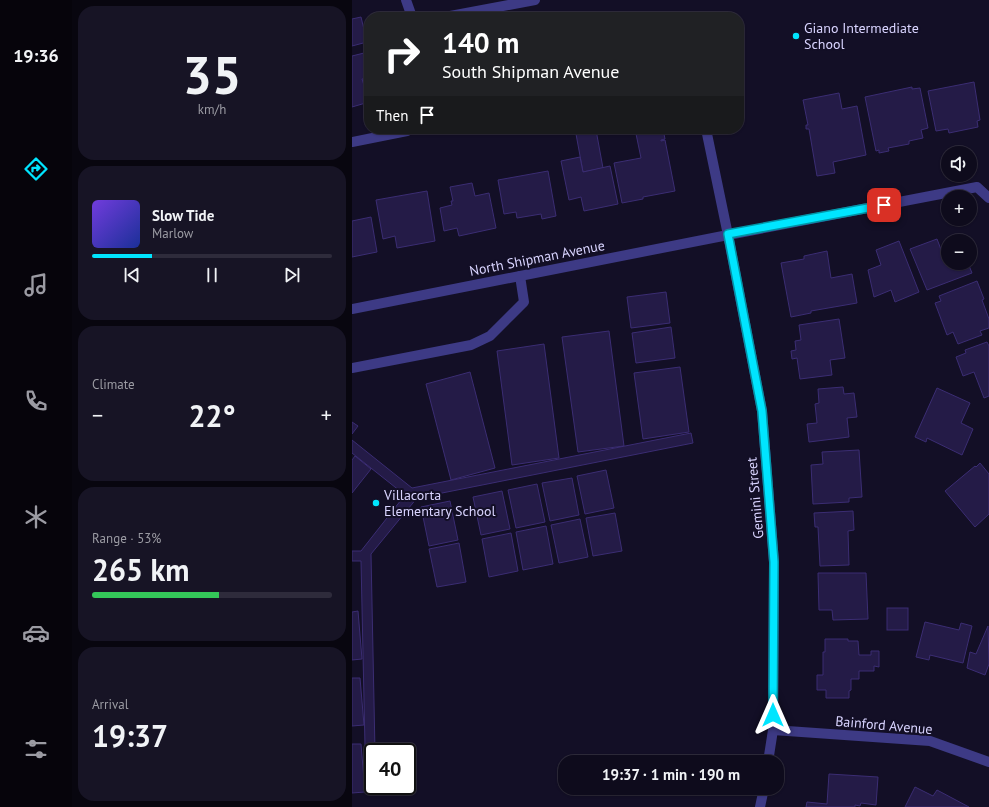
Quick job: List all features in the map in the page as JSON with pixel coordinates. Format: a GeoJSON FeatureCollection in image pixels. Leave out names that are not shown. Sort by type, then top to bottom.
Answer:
{"type":"FeatureCollection","features":[{"type":"Feature","properties":{"kind":"street"},"geometry":{"type":"LineString","coordinates":[[406,0],[410,12]]}},
{"type":"Feature","properties":{"kind":"street"},"geometry":{"type":"LineString","coordinates":[[471,12],[535,0]]}},
{"type":"Feature","properties":{"kind":"street"},"geometry":{"type":"LineString","coordinates":[[352,142],[392,134]]}},
{"type":"Feature","properties":{"kind":"street","name":"Gemini Street"},"geometry":{"type":"LineString","coordinates":[[707,134],[762,411],[774,562],[773,730],[769,755]]}},
{"type":"Feature","properties":{"kind":"street","name":"North Shipman Avenue"},"geometry":{"type":"LineString","coordinates":[[352,309],[728,234],[977,187],[989,198]]}},
{"type":"Feature","properties":{"kind":"street"},"geometry":{"type":"LineString","coordinates":[[352,368],[471,345],[490,336],[524,302],[520,276]]}},
{"type":"Feature","properties":{"kind":"street","name":"Bainford Avenue"},"geometry":{"type":"LineString","coordinates":[[773,730],[930,741],[989,762]]}},
{"type":"Feature","properties":{"kind":"street"},"geometry":{"type":"LineString","coordinates":[[760,807],[763,795]]}},
{"type":"Feature","properties":{"kind":"building"},"geometry":{"type":"Polygon","coordinates":[[[361,17],[364,30],[364,43],[352,46],[352,19],[361,17]]]}},
{"type":"Feature","properties":{"kind":"building"},"geometry":{"type":"Polygon","coordinates":[[[364,53],[364,79],[362,79],[364,86],[364,103],[352,107],[352,56],[364,53]]]}},
{"type":"Feature","properties":{"kind":"building"},"geometry":{"type":"Polygon","coordinates":[[[974,82],[980,120],[977,121],[978,127],[949,133],[948,129],[936,131],[928,91],[974,82]]]}},
{"type":"Feature","properties":{"kind":"building"},"geometry":{"type":"Polygon","coordinates":[[[912,87],[912,89],[920,88],[928,128],[921,130],[923,138],[909,141],[909,144],[888,148],[889,151],[879,153],[879,150],[876,151],[865,97],[912,87]]]}},
{"type":"Feature","properties":{"kind":"building"},"geometry":{"type":"Polygon","coordinates":[[[839,93],[842,109],[857,106],[866,155],[833,162],[835,173],[817,176],[809,129],[806,129],[806,125],[808,125],[803,100],[839,93]]]}},
{"type":"Feature","properties":{"kind":"building"},"geometry":{"type":"Polygon","coordinates":[[[576,134],[597,134],[603,168],[583,172],[576,134]]]}},
{"type":"Feature","properties":{"kind":"building"},"geometry":{"type":"Polygon","coordinates":[[[636,134],[664,134],[665,139],[661,141],[665,140],[675,191],[643,197],[643,199],[622,203],[614,163],[641,158],[636,134]]]}},
{"type":"Feature","properties":{"kind":"building"},"geometry":{"type":"Polygon","coordinates":[[[580,157],[583,172],[610,166],[618,204],[584,211],[581,197],[569,200],[561,161],[580,157]]]}},
{"type":"Feature","properties":{"kind":"building"},"geometry":{"type":"Polygon","coordinates":[[[548,171],[556,216],[542,219],[541,214],[517,218],[516,212],[504,214],[498,180],[548,171]]]}},
{"type":"Feature","properties":{"kind":"building"},"geometry":{"type":"Polygon","coordinates":[[[472,183],[475,196],[489,193],[496,228],[459,236],[457,228],[444,231],[440,208],[452,205],[451,201],[453,201],[450,187],[472,183]]]}},
{"type":"Feature","properties":{"kind":"building"},"geometry":{"type":"Polygon","coordinates":[[[427,191],[435,241],[397,248],[395,236],[383,239],[376,200],[427,191]]]}},
{"type":"Feature","properties":{"kind":"building"},"geometry":{"type":"Polygon","coordinates":[[[371,217],[377,252],[352,257],[352,221],[371,217]]]}},
{"type":"Feature","properties":{"kind":"building"},"geometry":{"type":"Polygon","coordinates":[[[937,239],[941,250],[941,270],[971,270],[972,273],[927,290],[910,249],[937,239]]]}},
{"type":"Feature","properties":{"kind":"building"},"geometry":{"type":"Polygon","coordinates":[[[899,241],[919,292],[895,302],[891,290],[874,297],[868,270],[881,265],[876,250],[899,241]]]}},
{"type":"Feature","properties":{"kind":"building"},"geometry":{"type":"Polygon","coordinates":[[[827,251],[831,278],[852,274],[857,303],[811,311],[811,313],[791,317],[781,263],[804,259],[804,256],[827,251]]]}},
{"type":"Feature","properties":{"kind":"building"},"geometry":{"type":"Polygon","coordinates":[[[977,281],[984,299],[982,300],[989,319],[989,328],[980,331],[982,335],[958,344],[953,332],[947,335],[935,303],[941,301],[939,296],[977,281]]]}},
{"type":"Feature","properties":{"kind":"building"},"geometry":{"type":"Polygon","coordinates":[[[666,292],[670,323],[631,328],[627,297],[666,292]]]}},
{"type":"Feature","properties":{"kind":"building"},"geometry":{"type":"Polygon","coordinates":[[[839,319],[845,358],[830,360],[832,375],[800,379],[797,358],[792,359],[791,351],[796,350],[795,341],[801,340],[799,325],[839,319]]]}},
{"type":"Feature","properties":{"kind":"building"},"geometry":{"type":"Polygon","coordinates":[[[671,327],[675,358],[636,363],[632,333],[671,327]]]}},
{"type":"Feature","properties":{"kind":"building"},"geometry":{"type":"Polygon","coordinates":[[[609,331],[624,446],[578,452],[562,337],[609,331]]]}},
{"type":"Feature","properties":{"kind":"building"},"geometry":{"type":"Polygon","coordinates":[[[987,342],[989,346],[989,396],[984,398],[974,372],[963,376],[956,357],[966,353],[965,350],[987,342]]]}},
{"type":"Feature","properties":{"kind":"building"},"geometry":{"type":"Polygon","coordinates":[[[544,344],[559,458],[512,465],[497,351],[544,344]]]}},
{"type":"Feature","properties":{"kind":"building"},"geometry":{"type":"Polygon","coordinates":[[[680,367],[689,432],[643,439],[634,373],[680,367]]]}},
{"type":"Feature","properties":{"kind":"building"},"geometry":{"type":"Polygon","coordinates":[[[470,372],[495,468],[451,480],[426,384],[470,372]]]}},
{"type":"Feature","properties":{"kind":"building"},"geometry":{"type":"Polygon","coordinates":[[[843,387],[844,394],[854,393],[857,417],[847,418],[849,437],[809,442],[807,424],[817,423],[815,404],[819,403],[818,389],[843,387]]]}},
{"type":"Feature","properties":{"kind":"building"},"geometry":{"type":"Polygon","coordinates":[[[937,388],[970,403],[961,423],[973,429],[962,455],[927,438],[926,442],[915,437],[937,388]]]}},
{"type":"Feature","properties":{"kind":"building"},"geometry":{"type":"Polygon","coordinates":[[[352,422],[358,426],[352,434],[352,422]]]}},
{"type":"Feature","properties":{"kind":"building"},"geometry":{"type":"Polygon","coordinates":[[[691,433],[693,443],[417,498],[371,554],[375,743],[365,743],[361,561],[352,561],[352,551],[361,551],[405,495],[352,453],[352,440],[412,488],[691,433]]]}},
{"type":"Feature","properties":{"kind":"building"},"geometry":{"type":"Polygon","coordinates":[[[859,450],[862,497],[849,498],[849,502],[813,504],[811,465],[823,464],[822,452],[859,450]]]}},
{"type":"Feature","properties":{"kind":"building"},"geometry":{"type":"Polygon","coordinates":[[[355,456],[371,469],[352,493],[352,460],[355,456]]]}},
{"type":"Feature","properties":{"kind":"building"},"geometry":{"type":"Polygon","coordinates":[[[980,463],[989,474],[989,514],[975,527],[945,491],[980,463]]]}},
{"type":"Feature","properties":{"kind":"building"},"geometry":{"type":"Polygon","coordinates":[[[606,470],[614,508],[585,514],[577,476],[606,470]]]}},
{"type":"Feature","properties":{"kind":"building"},"geometry":{"type":"Polygon","coordinates":[[[572,478],[579,515],[550,521],[542,483],[572,478]]]}},
{"type":"Feature","properties":{"kind":"building"},"geometry":{"type":"Polygon","coordinates":[[[537,484],[545,522],[516,528],[508,490],[537,484]]]}},
{"type":"Feature","properties":{"kind":"building"},"geometry":{"type":"Polygon","coordinates":[[[502,491],[510,529],[481,535],[473,497],[502,491]]]}},
{"type":"Feature","properties":{"kind":"building"},"geometry":{"type":"Polygon","coordinates":[[[450,501],[458,540],[429,546],[421,507],[450,501]]]}},
{"type":"Feature","properties":{"kind":"building"},"geometry":{"type":"Polygon","coordinates":[[[853,511],[854,530],[848,531],[849,565],[820,566],[818,527],[815,527],[814,513],[853,511]]]}},
{"type":"Feature","properties":{"kind":"building"},"geometry":{"type":"Polygon","coordinates":[[[615,513],[622,551],[593,556],[586,518],[615,513]]]}},
{"type":"Feature","properties":{"kind":"building"},"geometry":{"type":"Polygon","coordinates":[[[580,519],[588,557],[559,563],[551,525],[580,519]]]}},
{"type":"Feature","properties":{"kind":"building"},"geometry":{"type":"Polygon","coordinates":[[[546,526],[553,564],[523,570],[516,532],[546,526]]]}},
{"type":"Feature","properties":{"kind":"building"},"geometry":{"type":"Polygon","coordinates":[[[511,533],[518,571],[489,577],[482,539],[511,533]]]}},
{"type":"Feature","properties":{"kind":"building"},"geometry":{"type":"Polygon","coordinates":[[[459,543],[466,582],[437,587],[429,549],[459,543]]]}},
{"type":"Feature","properties":{"kind":"building"},"geometry":{"type":"Polygon","coordinates":[[[818,573],[866,573],[868,619],[833,620],[832,610],[819,610],[818,573]]]}},
{"type":"Feature","properties":{"kind":"building"},"geometry":{"type":"Polygon","coordinates":[[[887,608],[908,608],[908,630],[887,630],[887,608]]]}},
{"type":"Feature","properties":{"kind":"building"},"geometry":{"type":"Polygon","coordinates":[[[358,611],[362,659],[352,660],[352,612],[358,611]]]}},
{"type":"Feature","properties":{"kind":"building"},"geometry":{"type":"Polygon","coordinates":[[[925,622],[959,630],[961,623],[972,626],[963,663],[930,655],[929,660],[916,657],[925,622]]]}},
{"type":"Feature","properties":{"kind":"building"},"geometry":{"type":"Polygon","coordinates":[[[988,626],[989,664],[985,675],[967,668],[970,652],[976,654],[988,626]]]}},
{"type":"Feature","properties":{"kind":"building"},"geometry":{"type":"Polygon","coordinates":[[[825,639],[848,639],[848,641],[858,641],[859,655],[871,655],[871,651],[879,651],[879,667],[874,666],[874,671],[859,671],[859,679],[851,679],[849,698],[826,698],[826,690],[817,690],[817,675],[823,675],[823,652],[825,652],[825,639]]]}},
{"type":"Feature","properties":{"kind":"building"},"geometry":{"type":"Polygon","coordinates":[[[352,678],[360,678],[364,725],[352,726],[352,678]]]}},
{"type":"Feature","properties":{"kind":"building"},"geometry":{"type":"Polygon","coordinates":[[[352,744],[361,744],[364,792],[352,793],[352,744]]]}},
{"type":"Feature","properties":{"kind":"building"},"geometry":{"type":"Polygon","coordinates":[[[829,774],[878,777],[876,805],[861,803],[860,806],[855,805],[855,807],[806,807],[807,802],[827,804],[829,774]]]}},
{"type":"Feature","properties":{"kind":"building"},"geometry":{"type":"Polygon","coordinates":[[[915,787],[933,796],[937,790],[969,807],[905,807],[915,787]]]}},
{"type":"Feature","properties":{"kind":"place","name":"Giano Intermediate School"},"geometry":{"type":"Point","coordinates":[796,36]}},
{"type":"Feature","properties":{"kind":"place","name":"Villacorta Elementary School"},"geometry":{"type":"Point","coordinates":[376,503]}},
{"type":"Feature","properties":{"kind":"route"},"geometry":{"type":"LineString","coordinates":[[773,715],[774,562],[762,411],[728,234],[884,205]]}}]}
